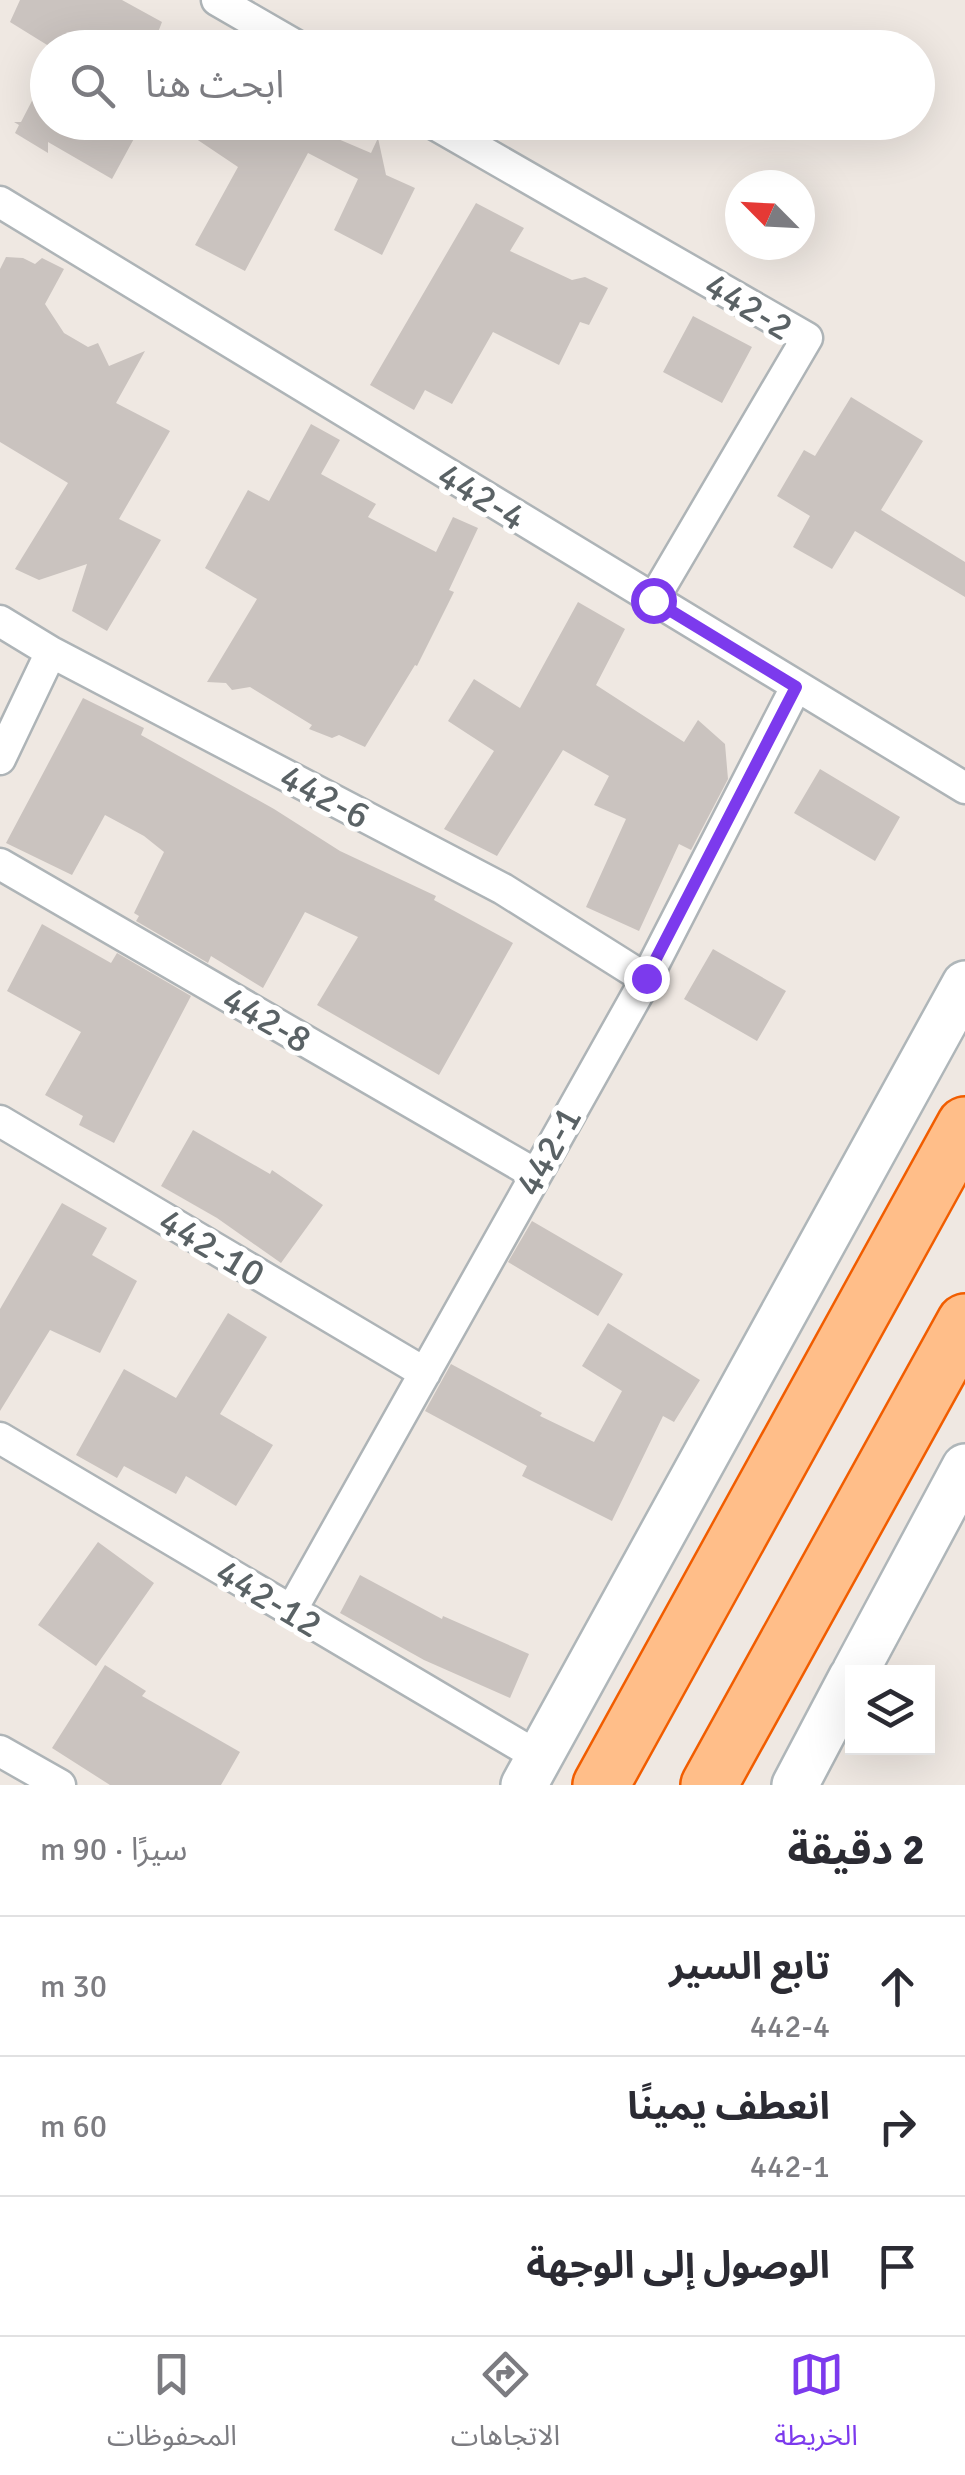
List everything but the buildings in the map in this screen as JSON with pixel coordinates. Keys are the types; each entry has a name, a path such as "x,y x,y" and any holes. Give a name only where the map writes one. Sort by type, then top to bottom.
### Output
{"highway":[{"path":"601,1785 965,1125"},
{"path":"709,1785 965,1322"}],"main road":[{"path":"532,1771 965,984"},
{"path":"859,1665 965,1467"},
{"path":"794,1785 845,1692"}],"street":[{"path":"217,0 269,30"},
{"name":"442-2","path":"462,140 807,338 653,600"},
{"name":"442-4","path":"1,206 965,788"},
{"name":"442-6","path":"0,621 51,652 503,889 646,978"},
{"path":"0,759 51,652"},
{"name":"442-1","path":"291,1611 646,978 796,687"},
{"name":"442-8","path":"0,864 535,1174"},
{"name":"442-10","path":"0,1120 424,1373"},
{"name":"442-12","path":"0,1438 291,1611 532,1771"},
{"path":"0,1751 60,1785"}],"route":[{"path":"646,978 796,687 653,600"}]}
